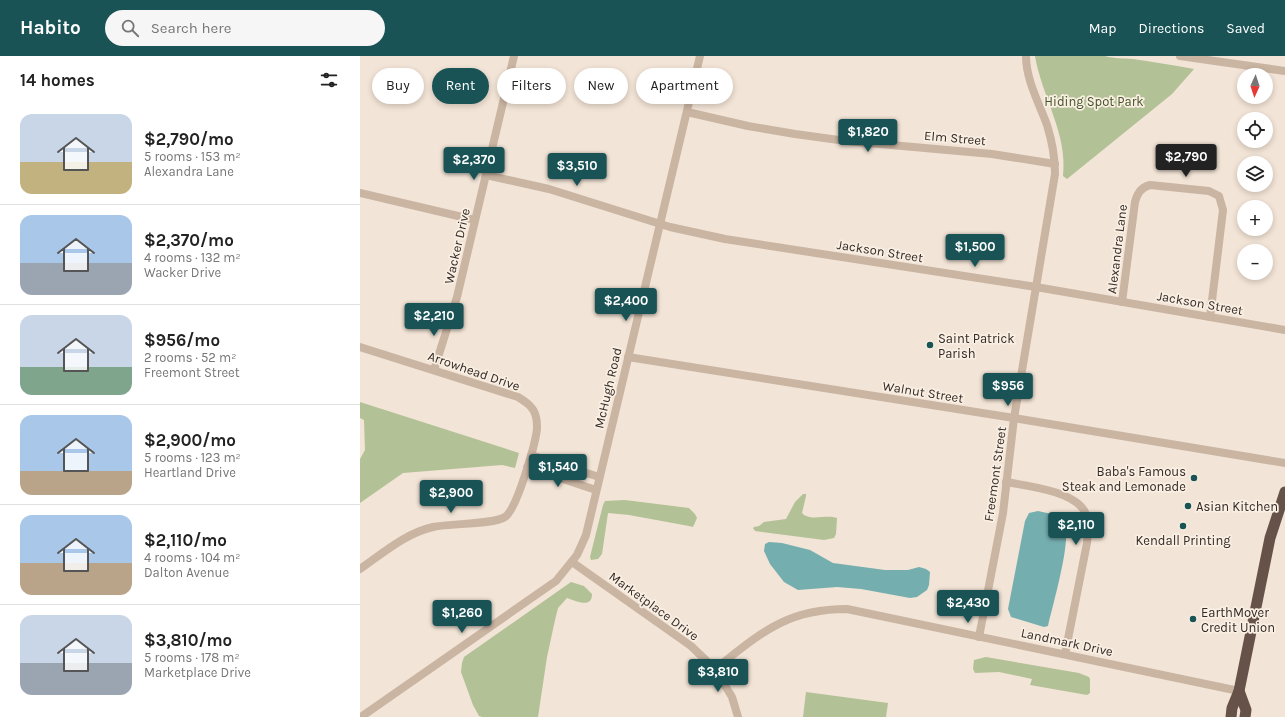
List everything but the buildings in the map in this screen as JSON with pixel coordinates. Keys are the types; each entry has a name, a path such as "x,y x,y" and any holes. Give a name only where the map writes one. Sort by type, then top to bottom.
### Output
{"highway":[{"path":"1231,717 1232,708 1239,691 1270,538 1285,492"},
{"path":"1239,691 1246,710 1245,717"}],"street":[{"name":"Wacker Drive","path":"434,370 457,297 514,56"},
{"name":"McHugh Road","path":"362,717 556,581 577,555 586,535 700,56"},
{"name":"Freemont Street","path":"979,636 998,540 1014,418 1054,183 1055,164 1052,142 1030,80 1026,56"},
{"path":"1180,56 1204,58 1285,71"},
{"name":"Elm Street","path":"687,112 748,126 795,134 846,141 992,154 1055,164"},
{"name":"Jackson Street","path":"486,175 549,188 660,224 725,239 1036,287 1285,330"},
{"name":"Alexandra Lane","path":"1122,302 1135,204 1139,192 1144,187 1150,185 1209,190 1219,196 1223,210 1210,317"},
{"path":"360,192 475,220"},
{"name":"Arrowhead Drive","path":"360,347 518,398 530,405 536,415 537,428 531,455"},
{"name":"Walnut Street","path":"628,357 1014,418 1285,463"},
{"path":"360,569 404,538 422,530 443,525 495,521 506,516 516,501 531,455 599,477"},
{"path":"527,467 596,490"},
{"path":"1006,482 1059,493 1074,501 1084,512 1089,528 1088,536 1065,654"},
{"name":"Marketplace Drive","path":"572,562 691,646 715,669 732,697 738,717"},
{"name":"Landmark Drive","path":"715,669 761,634 779,623 799,615 819,611 847,609 1239,691"}],"green space":[{"name":"Hiding Spot Park","path":"1035,56 1105,56 1194,69 1172,94 1067,179 1063,176 1064,160 1062,145 1054,116 1038,71"},
{"path":"360,402 519,453 515,468 502,465 403,473 360,503 360,459 365,450 364,420 360,418"},
{"path":"803,494 806,494 802,513 805,516 837,518 836,534 834,538 824,540 755,531 753,528 754,527 759,526 764,522 786,519 795,502"},
{"path":"625,500 689,508 697,518 693,527 629,515 608,513 602,554 598,559 591,560 590,557 605,501"},
{"path":"571,582 584,586 592,594 591,599 586,603 583,603 567,598 558,608 547,657 538,717 479,716 473,705 461,672 464,657"},
{"path":"986,657 1079,673 1089,677 1090,693 1087,695 1030,685 1032,679 999,672 975,673 973,669 974,660"},
{"path":"806,692 888,703 886,717 803,717"}],"water":[{"path":"1038,511 1052,514 1062,519 1066,530 1064,556 1057,589 1048,626 1044,627 1011,617 1008,609 1025,521 1029,513"},
{"path":"769,542 782,543 810,550 833,563 885,570 908,570 919,567 930,572 929,585 927,590 917,597 910,598 861,589 837,587 798,590 784,582 770,564 764,551 765,544"}],"place":[{"name":"Saint Patrick Parish","path":"930,345"},
{"name":"Baba's Famous Steak and Lemonade","path":"1194,478"},
{"name":"Asian Kitchen","path":"1188,506"},
{"name":"Kendall Printing","path":"1183,526"},
{"name":"EarthMover Credit Union","path":"1193,619"}]}
